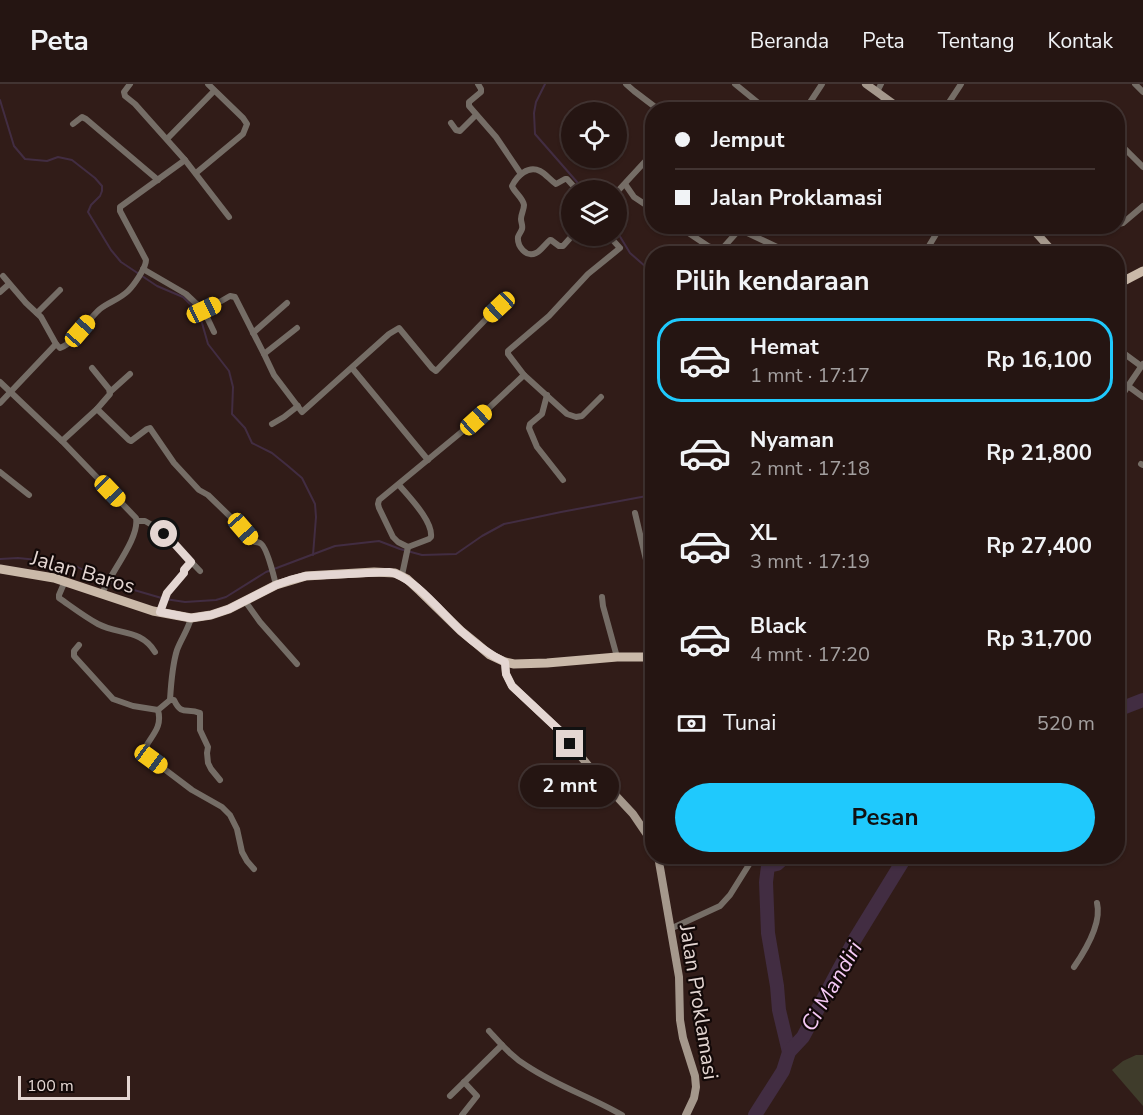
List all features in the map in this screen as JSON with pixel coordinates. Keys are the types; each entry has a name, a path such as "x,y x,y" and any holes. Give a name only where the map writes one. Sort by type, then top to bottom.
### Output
{"main road":[{"path":"1125,280 1143,271"},
{"name":"Jalan Baros","path":"0,569 54,578 163,604 191,618 211,615 245,601 275,581 306,576 389,572 402,575"},
{"path":"402,575 461,631 490,655 505,662 547,663 645,657"}],"street":[{"path":"130,84 124,92 125,96 167,139 230,217"},
{"path":"196,173 243,134 247,124 208,84"},
{"path":"478,84 481,89 480,94 468,104 505,149 521,174"},
{"path":"626,84 648,102"},
{"path":"735,84 757,102"},
{"path":"810,102 822,84"},
{"path":"866,84 879,88 891,102"},
{"path":"949,102 961,84"},
{"path":"1135,84 1143,92"},
{"path":"167,139 214,90"},
{"path":"883,102 885,98"},
{"path":"451,123 457,131 460,131 476,115"},
{"path":"73,124 82,117 86,119 158,180"},
{"path":"1125,149 1143,167"},
{"path":"3,276 45,322 56,344 60,348 64,347 98,311 126,293 147,262 120,207 185,160"},
{"path":"627,182 645,162"},
{"path":"561,182 556,184 534,169 521,174 513,182 512,187 524,205 521,217 522,228 518,238 522,250 533,255 550,240 561,246"},
{"path":"627,187 634,197 645,204"},
{"path":"1125,221 1143,206"},
{"path":"690,234 708,246"},
{"path":"725,246 735,234"},
{"path":"750,234 775,246"},
{"path":"1037,234 1048,246"},
{"path":"601,397 582,416 567,414 525,375 508,351 549,316 588,274 620,248 618,246"},
{"path":"142,271 186,294 204,310 214,332"},
{"path":"0,292 9,284"},
{"path":"37,313 60,290"},
{"path":"204,310 233,295 237,299 274,375 302,412 389,334 399,328 436,370 508,298"},
{"path":"254,333 287,303"},
{"path":"264,354 297,328"},
{"path":"0,403 56,344"},
{"path":"1125,354 1142,365 1125,392"},
{"path":"92,368 110,392"},
{"path":"352,368 428,460"},
{"path":"62,441 130,374"},
{"path":"408,548 393,537 378,506 379,500 476,420 525,375"},
{"path":"0,382 62,441 136,518 136,529 130,544 103,590"},
{"path":"1128,387 1143,397"},
{"path":"547,395 542,414 530,424 529,428 537,447 563,480"},
{"path":"272,424 298,406"},
{"path":"97,409 131,441 150,428 174,463 199,490 208,495 255,542 262,544 275,581"},
{"path":"0,472 28,495"},
{"path":"399,485 424,516 432,532 431,537 408,548"},
{"path":"635,513 645,555"},
{"path":"137,521 155,524 200,571"},
{"path":"402,575 408,548"},
{"path":"163,604 191,562"},
{"path":"66,581 58,595 59,598 100,626 145,639 155,652"},
{"path":"602,597 617,657"},
{"path":"245,601 297,664"},
{"path":"80,645 74,651 74,656 113,699 133,706 158,710 170,700 176,652 189,627 191,618"},
{"path":"505,662 506,674 512,686 560,731 633,814 645,832"},
{"path":"170,700 174,700 183,712 200,713 200,730 208,747 208,763 220,780"},
{"path":"158,710 159,725 143,754 192,790 222,807 230,815 237,828 242,852 254,869"},
{"name":"Jalan Proklamasi","path":"659,864 679,977 680,1020 683,1038 695,1076 694,1098 686,1115"},
{"path":"670,929 720,906 730,895 749,864"},
{"path":"1074,967 1095,925 1099,910 1097,903"},
{"path":"489,1031 513,1056 534,1071 622,1115"},
{"path":"450,1096 502,1045"},
{"path":"462,1115 477,1096 464,1082"}],"shaded area":[{"path":"1136,1055 1143,1055 1143,1106 1112,1070 1123,1061"}],"waterway":[{"path":"545,84 536,102 535,134 575,180"},
{"path":"0,100 14,146 25,159 47,161 58,157 72,160 102,186 100,196 88,212 121,262 157,286 183,297 196,310 208,344 229,371 233,387 232,414 245,428 252,443 272,453 302,478 315,504 313,555"},
{"path":"626,246 645,266"},
{"path":"0,559 18,558 76,566 103,581 165,599 185,602 216,600 226,597 266,572 335,546 379,541 422,555 456,554 504,524 645,496"},
{"name":"Ci Mandiri","path":"1125,707 1143,700"},
{"path":"777,864 768,866 766,882 768,933 779,1010 789,1052"},
{"name":"Ci Mandiri","path":"755,1115 783,1071 789,1052 803,1037 855,939 901,864"}],"route":[{"path":"164,534 191,562 165,597 160,612 170,615 191,618 211,615 229,609 276,585 306,576 389,572 402,575 461,631 490,655 505,662 508,681 560,731 570,744"}]}
